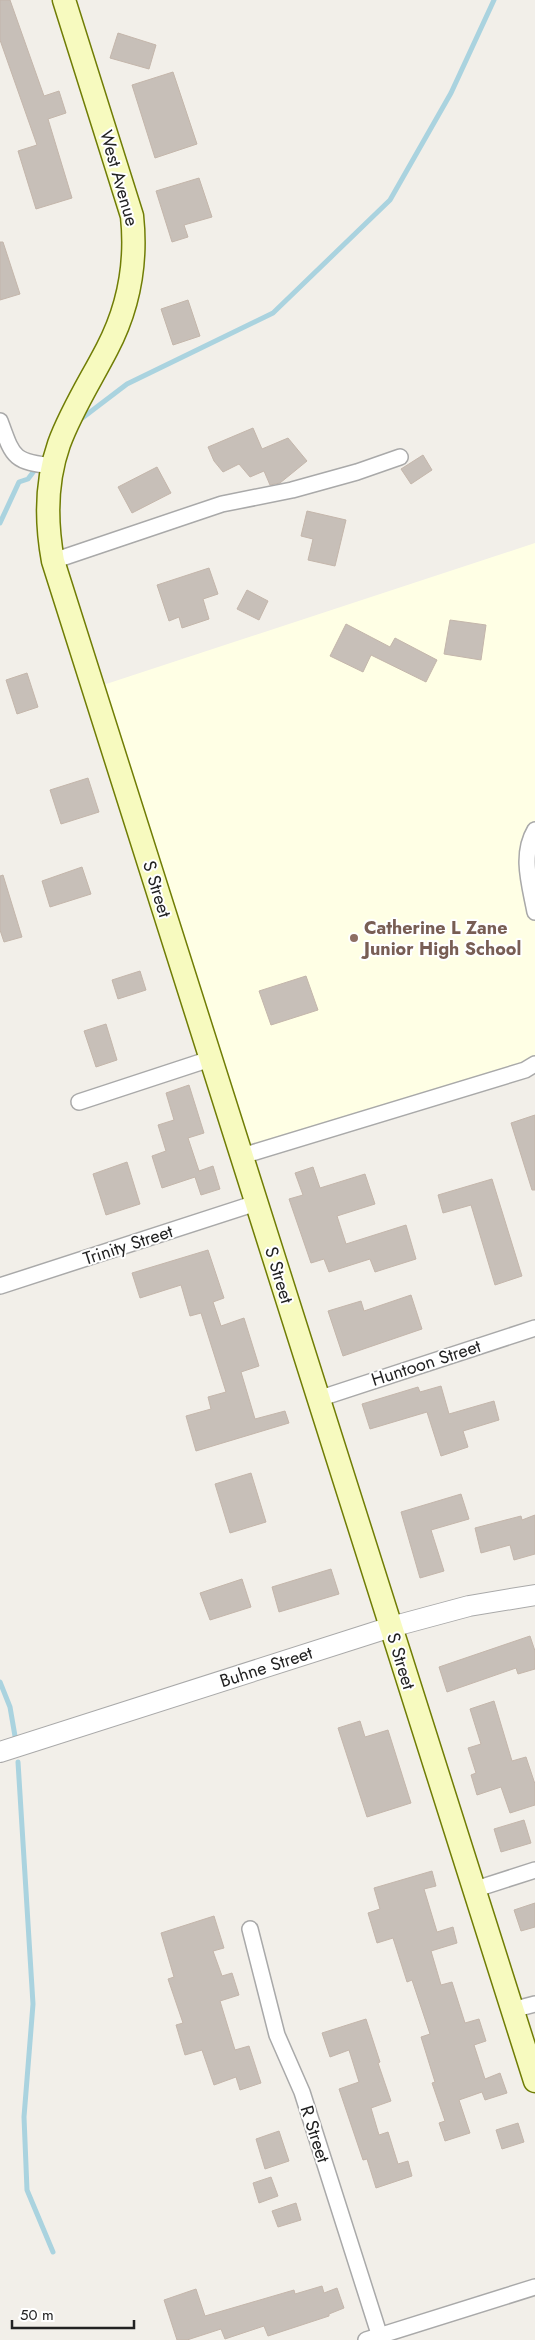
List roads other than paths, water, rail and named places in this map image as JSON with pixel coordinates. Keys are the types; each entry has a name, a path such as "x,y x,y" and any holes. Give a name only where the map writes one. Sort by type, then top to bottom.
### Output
{"main road":[{"name":"West Avenue","path":"53,466 67,424 107,349 121,316 131,278 135,248 132,216 64,0"},
{"name":"S Street","path":"53,466 48,516 53,561 535,2081"}],"street":[{"path":"0,421 10,450 19,458 30,463 53,466"},
{"path":"53,561 222,504 292,490 357,472 400,457"},
{"path":"535,830 527,845 527,864 535,912"},
{"path":"79,1102 210,1058"},
{"path":"242,1156 525,1070 535,1064"},
{"name":"Trinity Street","path":"0,1286 256,1203"},
{"name":"Huntoon Street","path":"318,1399 535,1328"},
{"name":"Buhne Street","path":"0,1752 391,1627 469,1606 535,1595"},
{"path":"473,1890 535,1870"},
{"name":"R Street","path":"250,1929 278,2035 302,2092 375,2339"},
{"path":"512,2010 535,2004"},
{"path":"375,2339 535,2287"}],"waterway":[{"path":"77,422 127,384 273,313 390,200 451,93 494,0"},
{"path":"0,523 19,482 28,479 37,467"},
{"path":"0,1682 10,1707 16,1742"},
{"path":"18,1762 33,2004 24,2117 27,2190 53,2252"}],"place":[{"name":"Catherine L Zane Junior High School","path":"354,938"}]}
